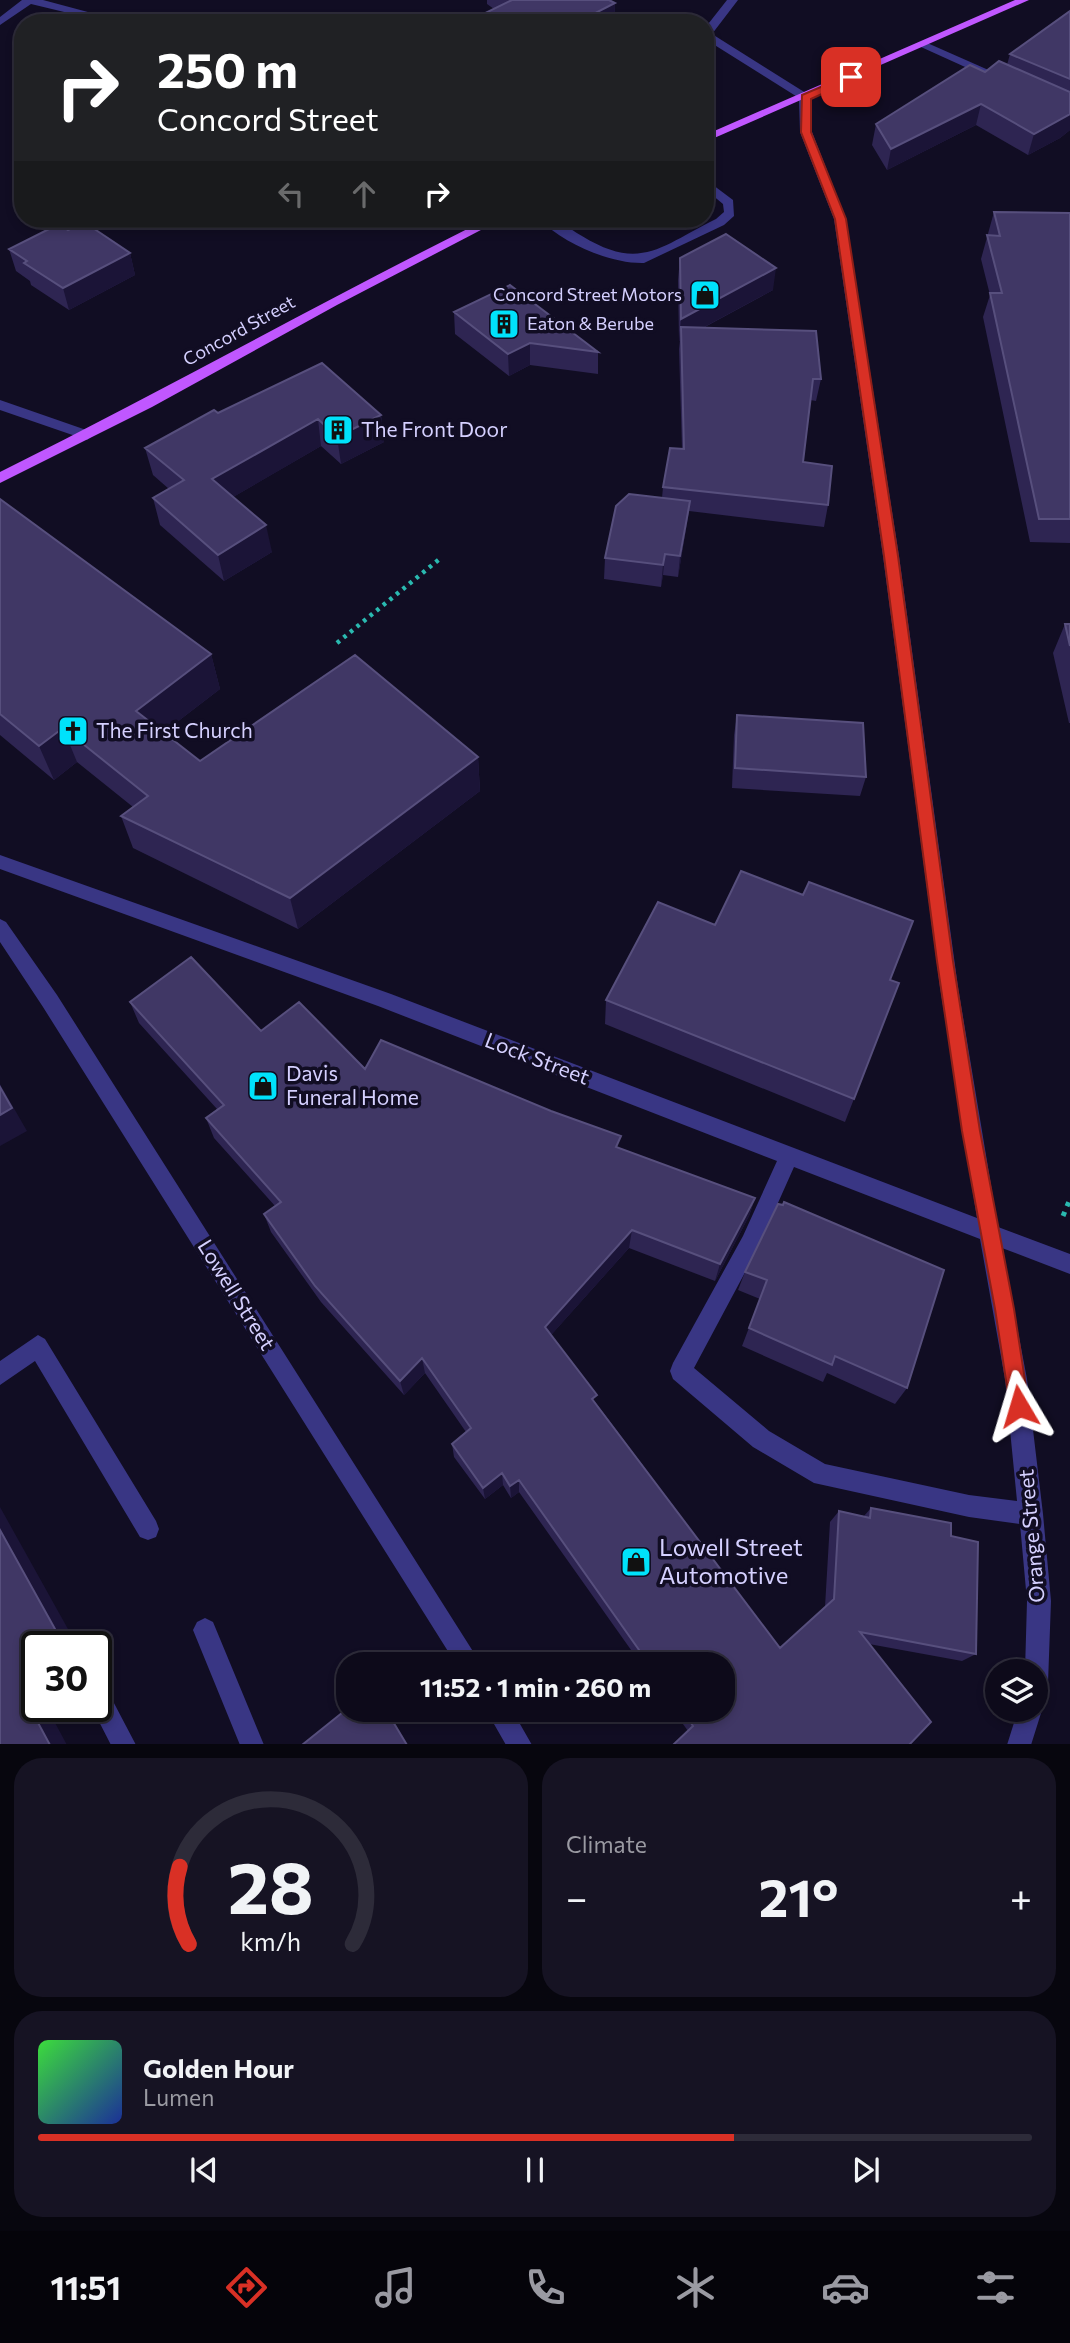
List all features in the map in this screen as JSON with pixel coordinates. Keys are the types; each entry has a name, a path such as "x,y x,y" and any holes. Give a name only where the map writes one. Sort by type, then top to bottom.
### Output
{"main road":[{"path":"714,135 1024,0"},
{"name":"Concord Street","path":"0,478 87,435 332,302 478,228"}],"street":[{"path":"0,22 29,0 87,14"},
{"path":"714,25 733,0"},
{"path":"714,40 806,97"},
{"path":"925,45 1000,79"},
{"name":"Orange Street","path":"806,97 806,132 840,219 893,569 933,883 971,1131 1016,1379 1039,1601 1038,1659"},
{"path":"714,190 729,203 730,213 714,225"},
{"path":"562,228 617,258 631,261 644,259 708,228"},
{"path":"0,405 87,435"},
{"name":"Lock Street","path":"0,862 384,1000 1070,1264"},
{"name":"Lowell Street","path":"0,927 50,1000 461,1652"},
{"path":"789,1156 750,1243 681,1371 761,1439 791,1460 822,1475 969,1506 1032,1514"},
{"path":"0,1374 38,1346 148,1529"},
{"path":"205,1630 252,1744"},
{"path":"112,1722 123,1744"},
{"path":"506,1722 519,1744"},
{"path":"1019,1744 1026,1722"}],"path":[{"path":"337,643 442,557"},
{"path":"1063,1216 1070,1199"}],"building":[{"path":"512,0 609,0 615,3 594,14 483,14"},
{"path":"1070,11 1070,79 1010,54"},
{"path":"999,61 1070,92 1070,114 1034,134 981,104 891,149 876,124 970,65 985,72"},
{"path":"994,212 1070,213 1070,519 1039,519 990,293 1002,293 987,235 1000,236"},
{"path":"51,228 93,228 130,253 63,288 24,263 27,261 9,249"},
{"path":"726,234 776,268 681,319 680,258"},
{"path":"510,285 598,352 530,343 508,354 454,312"},
{"path":"681,327 816,331 821,379 813,379 803,462 832,466 828,505 663,487 670,448 684,449"},
{"path":"322,363 381,415 337,437 318,419 212,479 266,525 218,555 153,498 184,480 145,448 214,410 218,413"},
{"path":"629,494 690,501 680,556 665,554 663,565 605,558 616,506"},
{"name":"The First Church","path":"0,499 211,654 136,711 200,761 355,655 478,757 290,898 121,816 148,796 63,728 39,746 0,714"},
{"path":"1065,624 1070,624 1070,646"},
{"path":"737,715 863,723 866,777 735,768"},
{"path":"741,871 803,895 809,882 913,921 890,980 899,983 854,1099 606,1000 658,902 715,925"},
{"path":"191,957 261,1031 299,1002 365,1069 381,1040 551,1111 621,1136 616,1147 755,1198 720,1264 632,1230 545,1327 597,1395 592,1399 780,1648 834,1599 839,1511 870,1518 871,1508 951,1523 951,1536 978,1542 976,1654 860,1632 931,1722 910,1744 674,1744 693,1726 690,1722 735,1722 735,1652 641,1652 519,1480 510,1486 502,1473 483,1488 452,1444 471,1428 422,1358 400,1381 315,1286 264,1214 281,1202 206,1118 224,1105 130,1002"},
{"path":"0,1087 12,1108 0,1115"},
{"path":"784,1202 944,1270 907,1388 835,1356 832,1365 749,1328 767,1280 745,1272 778,1204 783,1205"},
{"path":"0,1530 56,1631 21,1631 21,1722 38,1722 49,1744 0,1744"},
{"path":"336,1718 336,1722 393,1722 406,1744 303,1744"}],"place":[{"name":"Concord Street Motors","path":"705,295"},
{"name":"Eaton & Berube","path":"504,324"},
{"name":"The Front Door","path":"338,430"},
{"name":"The First Church","path":"73,731"},
{"name":"Davis Funeral Home","path":"263,1086"},
{"name":"Lowell Street Automotive","path":"636,1562"}],"route":[{"path":"851,77 806,97 806,132 840,219 891,556 933,883 971,1131 1005,1309 1019,1406"}]}
